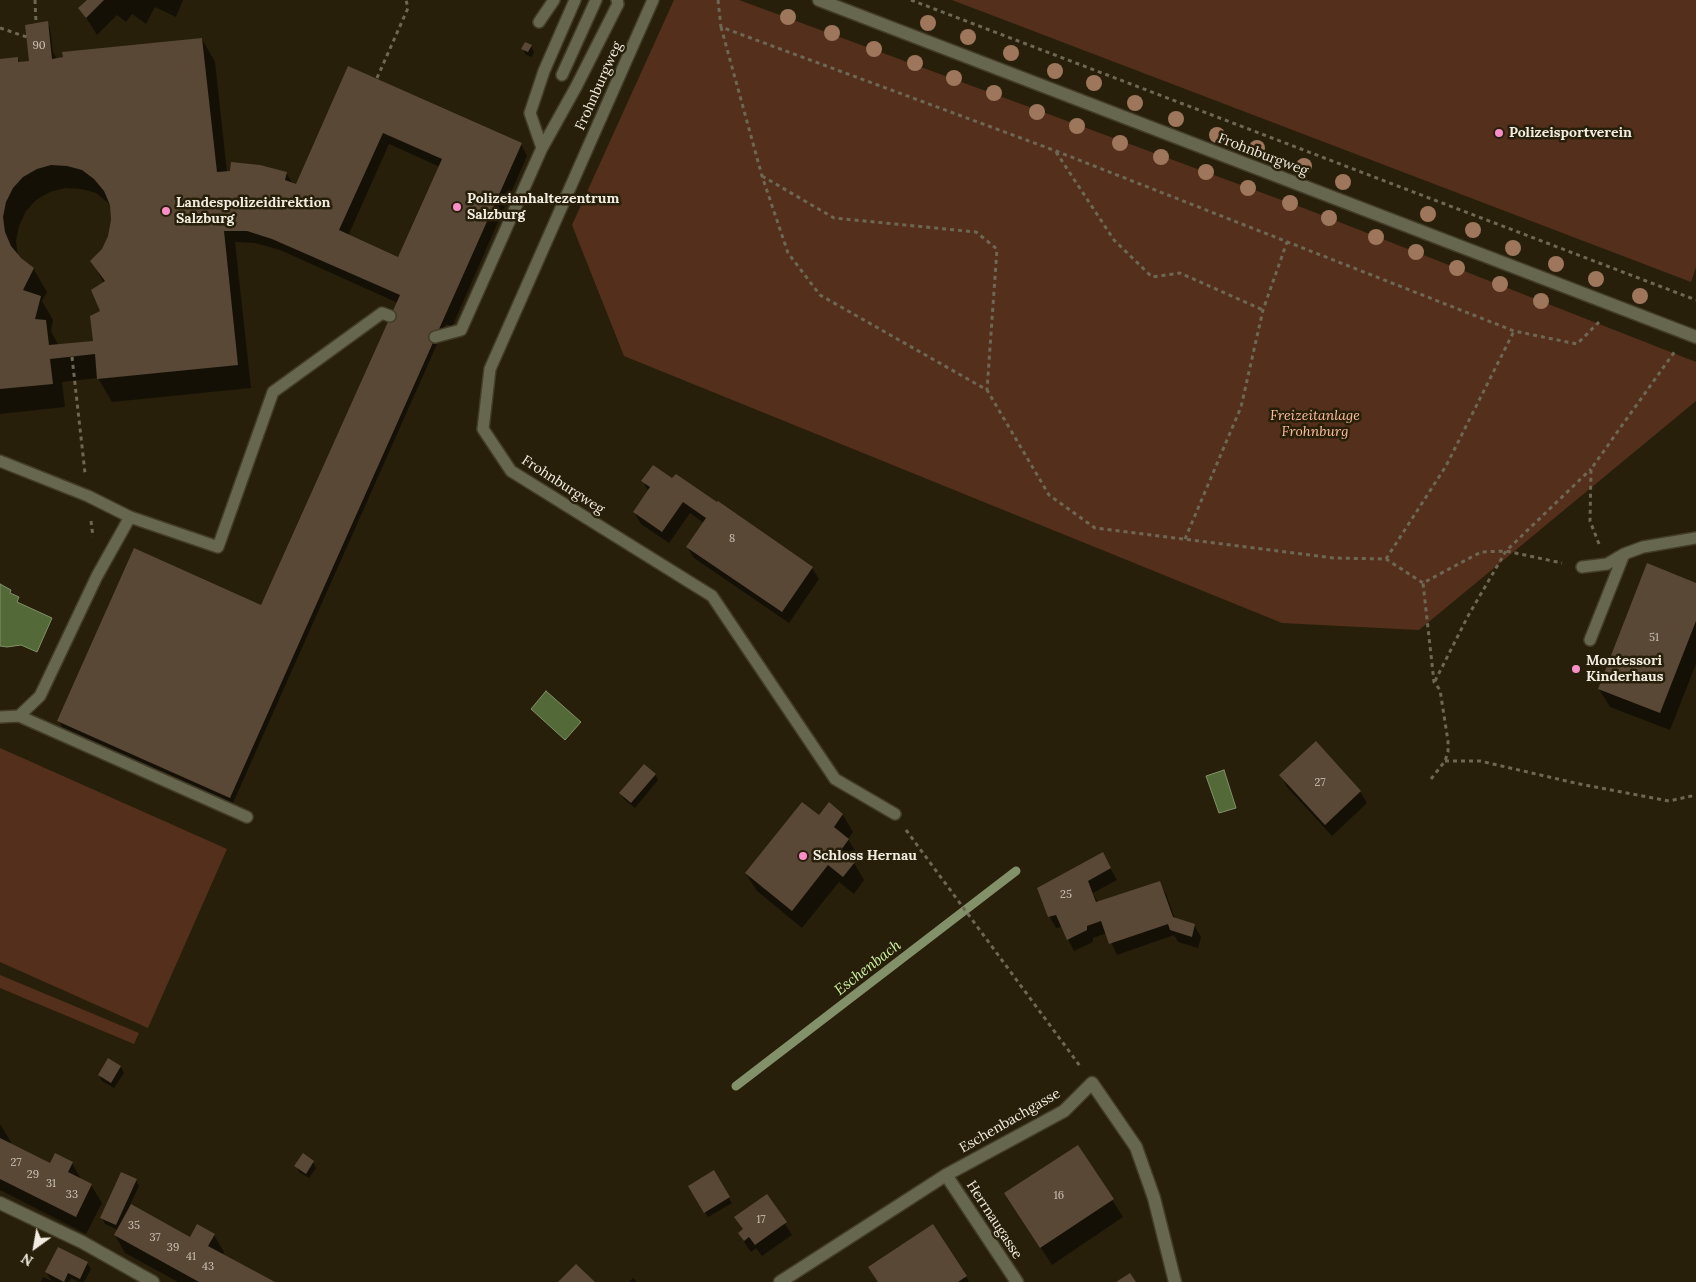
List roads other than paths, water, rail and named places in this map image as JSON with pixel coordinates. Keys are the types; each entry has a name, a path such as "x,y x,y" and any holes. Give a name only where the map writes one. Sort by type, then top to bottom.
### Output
{"street":[{"name":"Frohnburgweg","path":"820,0 1696,337"},
{"name":"Eschenbachgasse","path":"780,1282 946,1175 1064,1111 1092,1083 1136,1147 1154,1198 1175,1282"},
{"name":"Herrnaugasse","path":"946,1175 1017,1282"},
{"path":"0,1203 82,1242 153,1282"}],"lane":[{"path":"539,22 554,0"},
{"path":"542,148 530,113 544,71 575,0"},
{"path":"562,75 596,0"},
{"path":"435,337 460,330 542,148 576,88 618,4 617,0"},
{"name":"Frohnburgweg","path":"653,0 490,369 483,429 511,471 712,596 835,779 894,814"},
{"path":"0,460 88,496 130,517 218,547 273,392 382,314 390,316"},
{"path":"19,716 40,696 98,576 130,517"},
{"path":"1582,567 1607,564 1624,554 1643,547 1696,538"},
{"path":"1590,640 1624,554"},
{"path":"0,717 19,716 247,817"}],"waterway":[{"name":"Eschenbach","path":"736,1086 1016,871"}],"place":[{"name":"Polizeisportverein","path":"1499,133"},
{"name":"Polizeianhaltezentrum Salzburg","path":"457,207"},
{"name":"Landespolizeidirektion Salzburg","path":"166,211"},
{"name":"Montessori Kinderhaus","path":"1576,669"},
{"name":"Schloss Hernau","path":"803,856"}],"park label":[{"name":"Freizeitanlage Frohnburg","path":"1315,424"}]}
